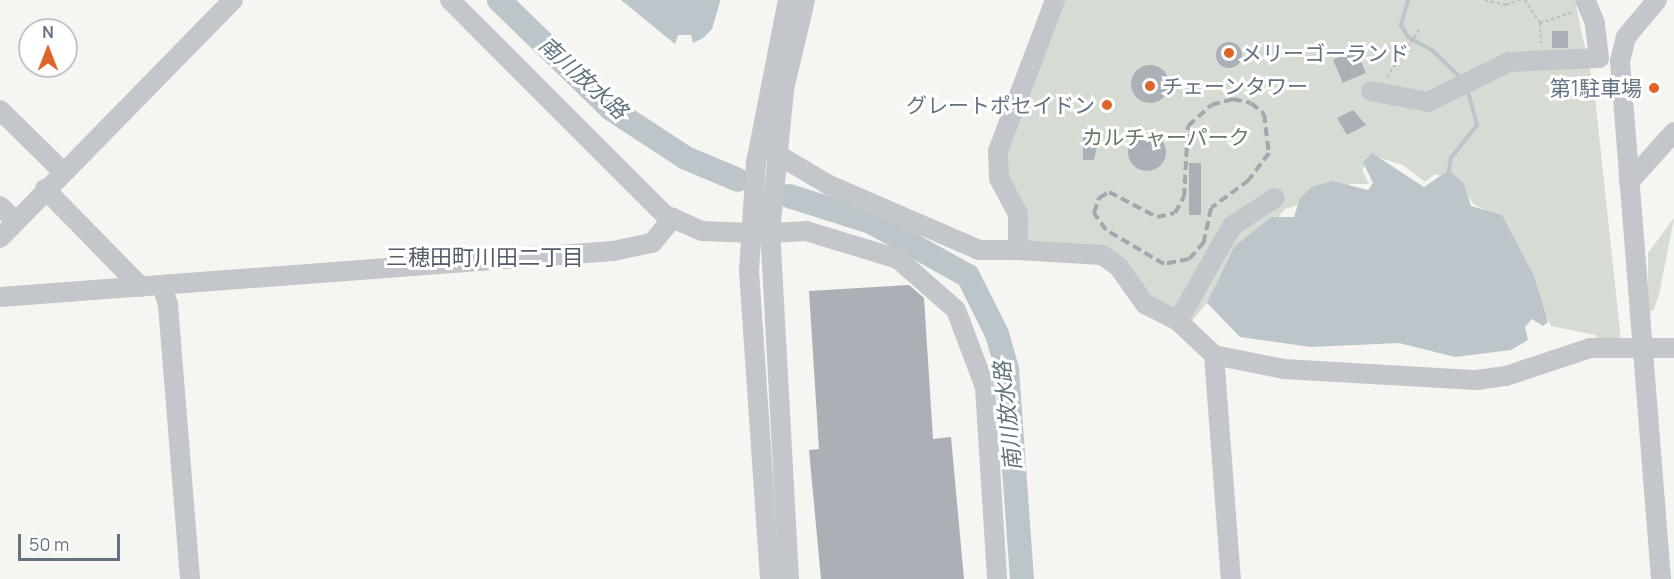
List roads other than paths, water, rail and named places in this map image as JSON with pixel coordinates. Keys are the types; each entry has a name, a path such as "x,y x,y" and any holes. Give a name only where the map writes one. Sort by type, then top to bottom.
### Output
{"street":[{"path":"0,238 62,171 233,0"},
{"path":"450,0 673,218 702,231 761,233 806,231 898,259 956,310 985,387 997,579"},
{"path":"770,579 752,326 761,233 771,208 768,162 788,0"},
{"path":"789,579 761,233 752,201 768,162 805,0"},
{"path":"1018,250 1018,214 999,179 998,151 1054,0"},
{"path":"1657,0 1626,37 1620,61 1661,579"},
{"path":"1374,92 1428,102 1509,62 1541,58 1599,58 1587,4"},
{"path":"0,110 62,171"},
{"path":"1629,182 1674,132"},
{"path":"768,162 829,185 979,250 1102,255 1118,266 1145,304 1178,321 1214,355 1284,369 1477,380 1506,376 1567,353 1641,345 1674,348"},
{"path":"45,189 141,287"},
{"path":"1178,321 1232,226 1275,198"},
{"path":"0,206 16,221"},
{"path":"0,297 613,251 652,243 673,218"},
{"path":"162,286 168,305 190,579"},
{"path":"1214,355 1231,579"}],"waterway":[{"name":"南川放水路","path":"499,0 611,109 686,158 738,180"},
{"path":"1408,0 1401,25 1408,37 1433,51 1462,79"},
{"path":"1449,170 1451,158 1477,125 1467,88"},
{"name":"南川放水路","path":"789,196 871,222 968,276 997,334 1007,370 1022,579"}],"railway":[{"path":"1233,99 1251,103 1264,114 1269,153 1249,180 1211,208 1204,242 1189,259 1164,264 1106,230 1094,213 1099,198 1109,192 1157,217 1175,213 1184,197 1188,126 1211,105 1233,99"}],"place":[{"name":"メリーゴーランド","path":"1229,53"},
{"name":"チェーンタワー","path":"1150,86"},
{"name":"第1駐車場","path":"1654,88"},
{"name":"グレートポセイドン","path":"1107,105"}],"district":[{"name":"三穂田町川田二丁目","path":"485,258"}],"park label":[{"name":"カルチャーパーク","path":"1166,137"}]}
